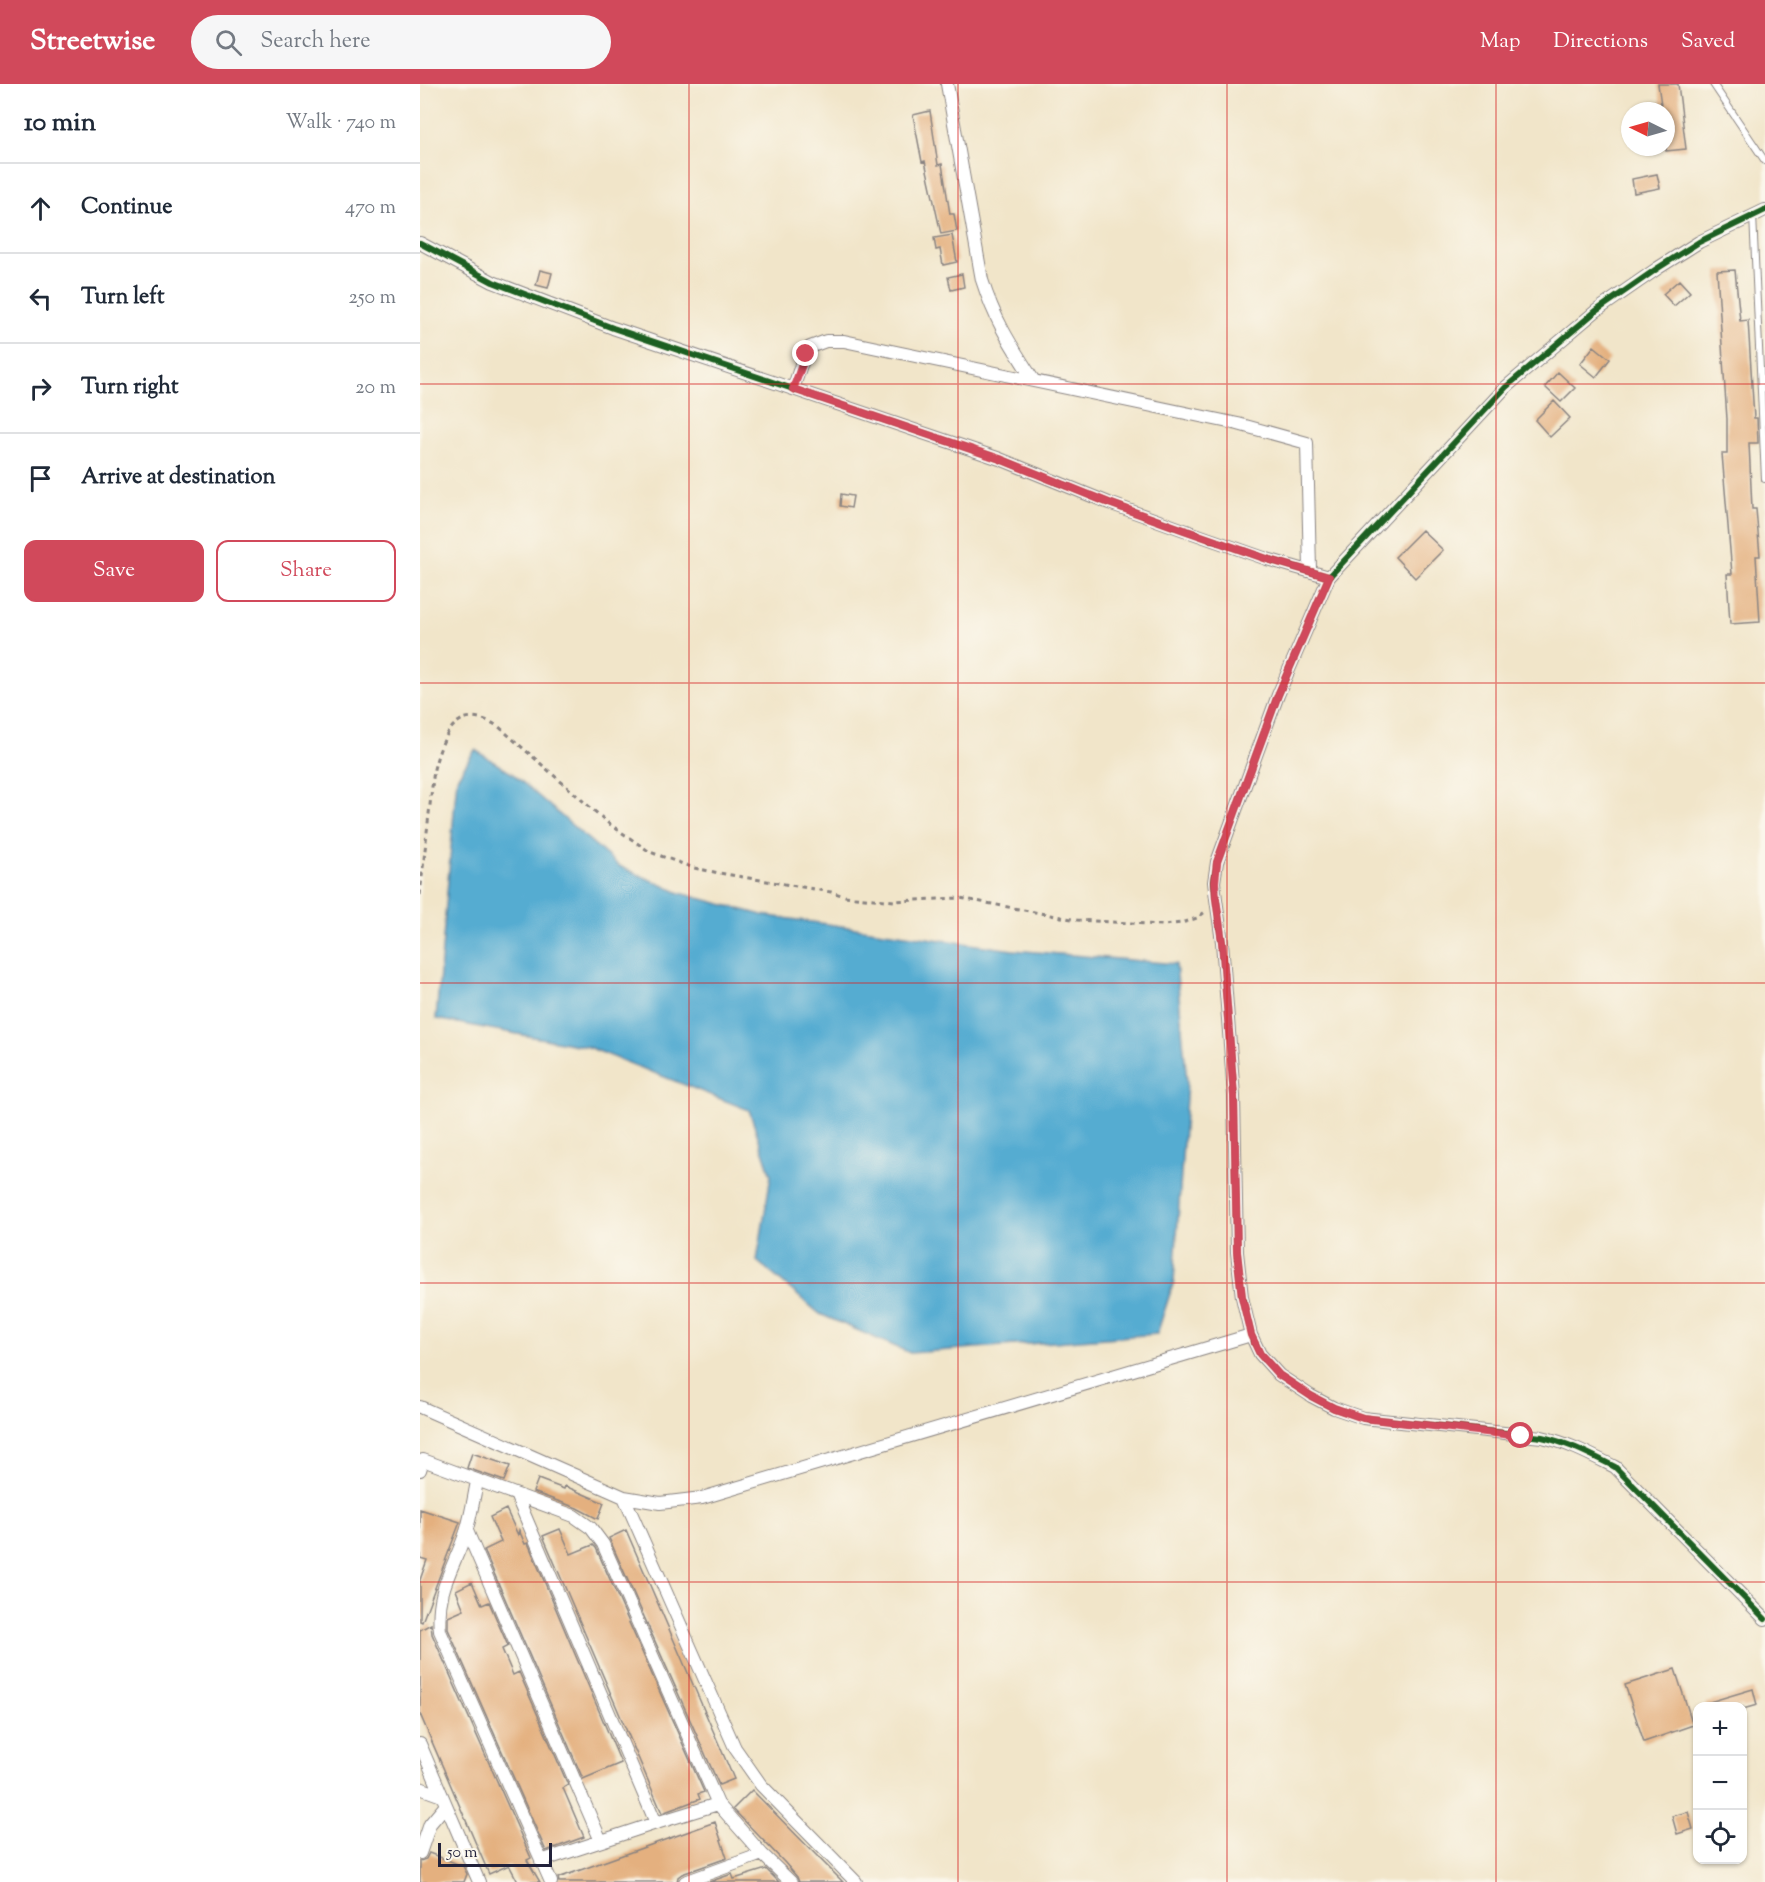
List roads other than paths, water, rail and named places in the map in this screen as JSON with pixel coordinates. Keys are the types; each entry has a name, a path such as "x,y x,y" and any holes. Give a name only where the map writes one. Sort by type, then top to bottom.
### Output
{"street":[{"path":"947,84 982,280 1001,330 1034,381"},
{"path":"1759,212 1699,242 1649,274 1596,311 1506,387 1329,577 1278,695 1217,862 1215,882 1222,942 1229,1052 1233,1075 1237,1169 1235,1211 1237,1252 1242,1297 1251,1335 1260,1354 1279,1375 1311,1396 1334,1408 1363,1418 1542,1437 1565,1442 1615,1467 1765,1619"},
{"path":"420,243 493,282 555,307 1000,459 1109,503 1267,559 1329,577"},
{"path":"793,389 810,347 826,341 844,341 1120,401 1238,424 1307,442 1310,570"},
{"path":"420,1407 624,1497 660,1503 702,1498 1251,1335"},
{"path":"421,1463 574,1516 591,1528 603,1544 718,1804 762,1854 791,1882"},
{"path":"477,1481 466,1531 442,1591 438,1610 440,1631 551,1882"},
{"path":"517,1497 656,1823"},
{"path":"624,1497 735,1748 761,1785 856,1882"},
{"path":"466,1531 602,1841"},
{"path":"420,1744 479,1882"},
{"path":"420,1788 444,1800"},
{"path":"420,1853 430,1824 444,1800"},
{"path":"541,1861 718,1804"},
{"path":"685,1882 762,1854"}],"lane":[{"path":"1713,84 1765,160"},
{"path":"1759,212 1765,479"}],"water":[{"path":"475,750 513,774 619,866 680,893 762,915 1013,950 1176,964 1187,1082 1174,1281 1157,1334 910,1353 820,1314 757,1261 771,1175 749,1110 588,1047 436,1019 457,778"}]}
